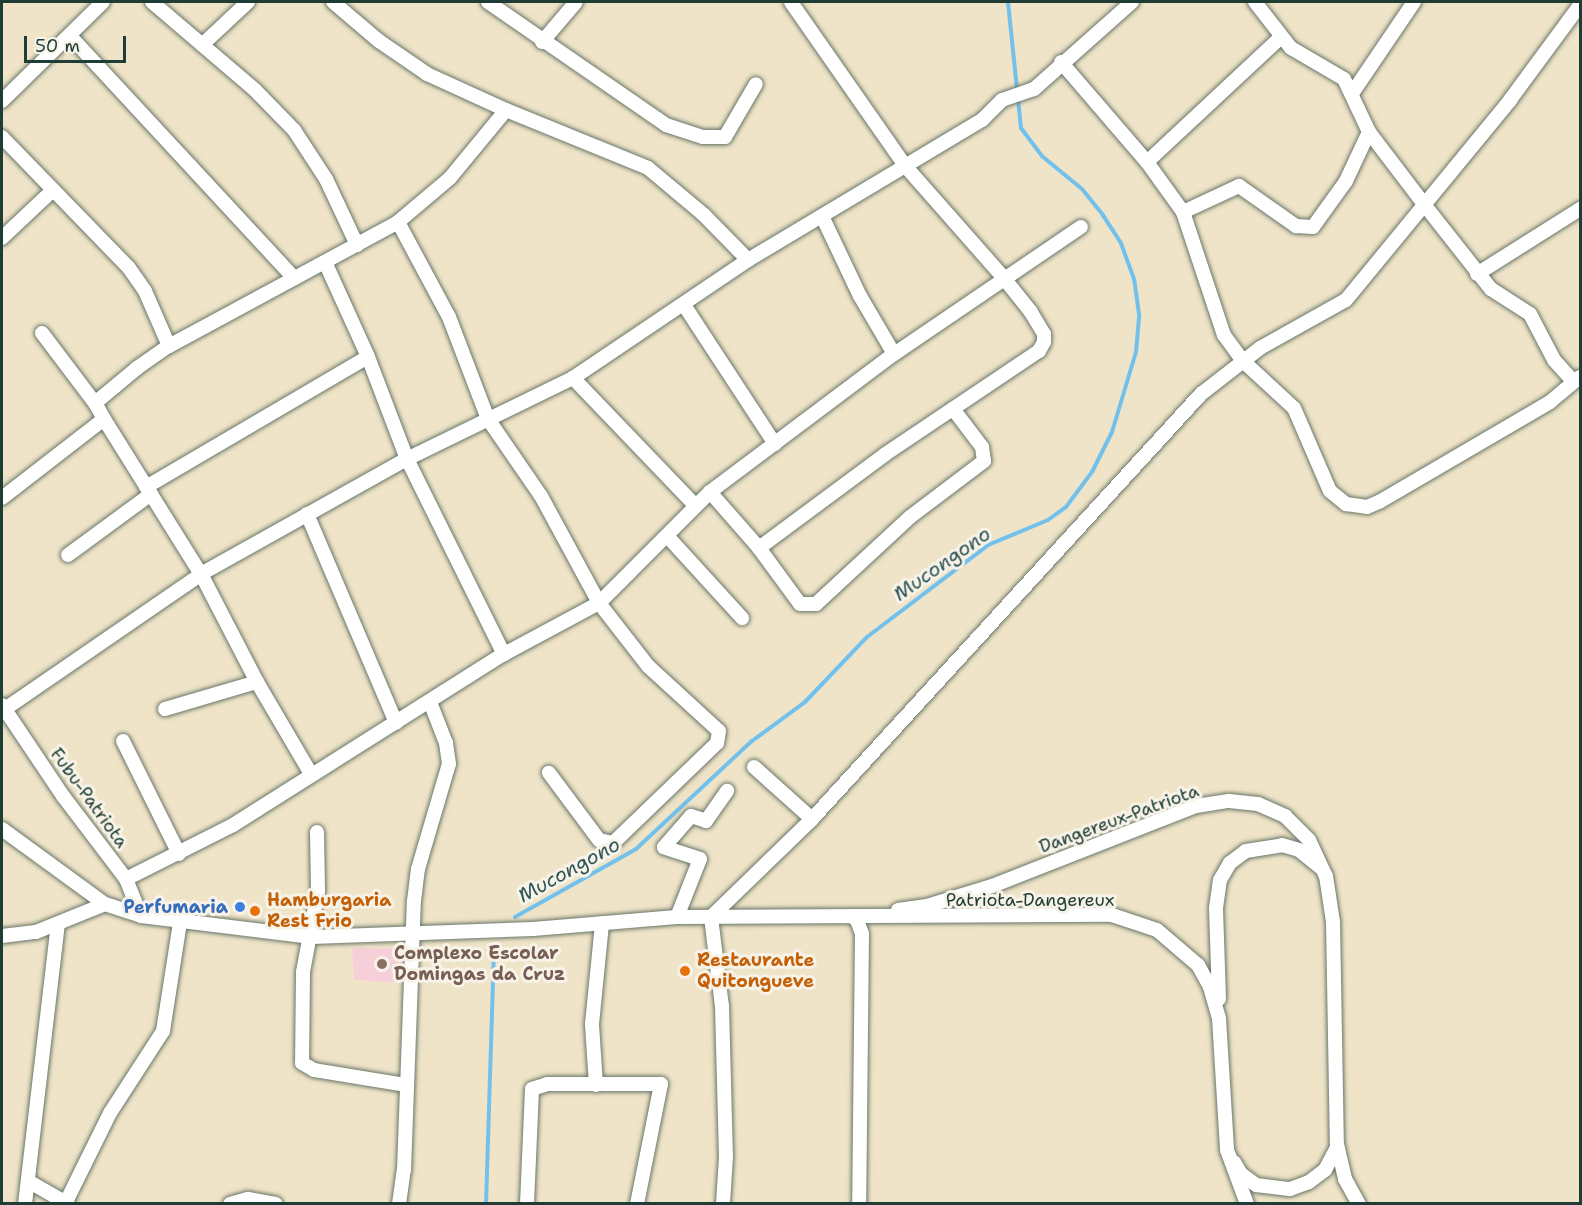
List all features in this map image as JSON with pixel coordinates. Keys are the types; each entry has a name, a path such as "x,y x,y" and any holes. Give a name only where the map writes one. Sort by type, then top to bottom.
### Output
{"street":[{"path":"2,101 103,2"},
{"path":"152,2 255,90 294,130 326,179 357,244"},
{"path":"202,45 248,2"},
{"path":"333,2 378,41 427,74 506,110 648,168 704,215 748,260"},
{"path":"488,2 542,42 666,125 703,137 725,137 756,84"},
{"path":"542,42 576,2"},
{"path":"759,548 953,409 1039,351 1044,342 1044,334 1031,312 1003,276 906,167 794,2"},
{"path":"2,708 201,574 407,459 573,378 748,260 982,120 1002,100 1034,89 1061,62 1132,2"},
{"path":"1061,62 1147,162 1183,212 1217,322 1243,361 1294,408 1330,490 1355,507 1379,502 1550,402 1577,379 1554,360 1530,315 1500,297 1477,274 1369,132 1353,92 1330,68 1302,57 1280,38 1255,2"},
{"path":"1353,92 1414,2"},
{"path":"711,917 812,819 1201,394 1243,361 1346,300 1502,109 1581,5"},
{"path":"70,36 294,278"},
{"path":"1147,162 1280,38"},
{"path":"95,403 169,346 398,222 450,178 506,110"},
{"path":"1183,212 1239,186 1296,226 1313,227 1346,181 1369,132"},
{"path":"2,137 137,278 169,346"},
{"path":"2,238 53,190"},
{"path":"1477,274 1581,209"},
{"path":"822,216 860,296 894,354"},
{"path":"398,222 449,317 488,419 541,496 599,603 648,666 706,716 718,731 717,743 613,843 599,840 549,773"},
{"path":"126,879 179,854 271,803 311,774 504,654 599,603 668,537 694,504 894,354 1003,276 1081,227"},
{"path":"325,262 368,357 407,459 504,654"},
{"path":"684,305 775,444"},
{"path":"42,333 95,403 201,574 257,682 311,774"},
{"path":"68,555 148,490 368,357"},
{"path":"573,378 694,504"},
{"path":"710,492 759,548 800,603 816,604 910,517 984,461 982,447 953,409"},
{"path":"4,492 104,419"},
{"path":"307,514 396,723"},
{"path":"668,537 742,618"},
{"path":"165,709 257,682"},
{"path":"399,1203 404,1170 406,1085 418,868 449,764 446,743 430,702"},
{"name":"Fubu-Patriota","path":"2,708 63,796 126,879 141,916"},
{"path":"123,741 179,854"},
{"path":"754,767 812,819"},
{"path":"677,917 700,859 664,847 691,816 706,821 727,791"},
{"name":"Dangereux-Patriota","path":"851,916 927,906 992,886 1196,806 1229,801 1258,804 1285,816 1309,840 1326,876 1333,922 1337,1144 1345,1179 1359,1203"},
{"path":"2,829 105,904 141,916 312,937 533,929 677,917 851,916 857,920 862,934 859,1203"},
{"path":"317,832 318,891 312,937 303,972 302,1063 314,1070 406,1085"},
{"path":"1220,1018 1216,908 1220,880 1230,863 1246,851 1282,845 1314,859 1326,876"},
{"path":"2,936 58,925 105,904"},
{"name":"Patriota-Dangereux","path":"851,916 1112,915 1157,930 1198,965 1210,987 1220,1018 1227,1150 1247,1203"},
{"path":"711,917 722,1006 726,1157 723,1203"},
{"path":"28,1181 67,1203 110,1113 163,1031 180,922"},
{"path":"596,1085 592,1024 602,923"},
{"path":"25,1203 58,925"},
{"path":"527,1203 532,1089 547,1084 661,1084 637,1203"},
{"path":"1227,1150 1241,1174 1256,1185 1282,1190 1299,1186 1321,1174 1334,1157 1337,1144"},
{"path":"230,1203 248,1198 276,1203"}],"shaded area":[{"name":"Complexo Escolar Domingas da Cruz","path":"352,948 412,949 408,983 354,980"}],"waterway":[{"name":"Mucongono","path":"515,917 636,849 752,741 805,702 867,637 988,545 1048,520 1066,507 1092,472 1112,432 1136,352 1139,314 1134,279 1121,243 1103,215 1082,189 1042,156 1021,128 1008,2"},
{"name":"Mucongono","path":"486,1204 494,950"}],"place":[{"name":"Perfumaria","path":"240,907"},
{"name":"Hamburgaria Rest Frio","path":"255,911"},
{"name":"Complexo Escolar Domingas da Cruz","path":"382,964"},
{"name":"Restaurante Quitongueve","path":"685,971"}]}
